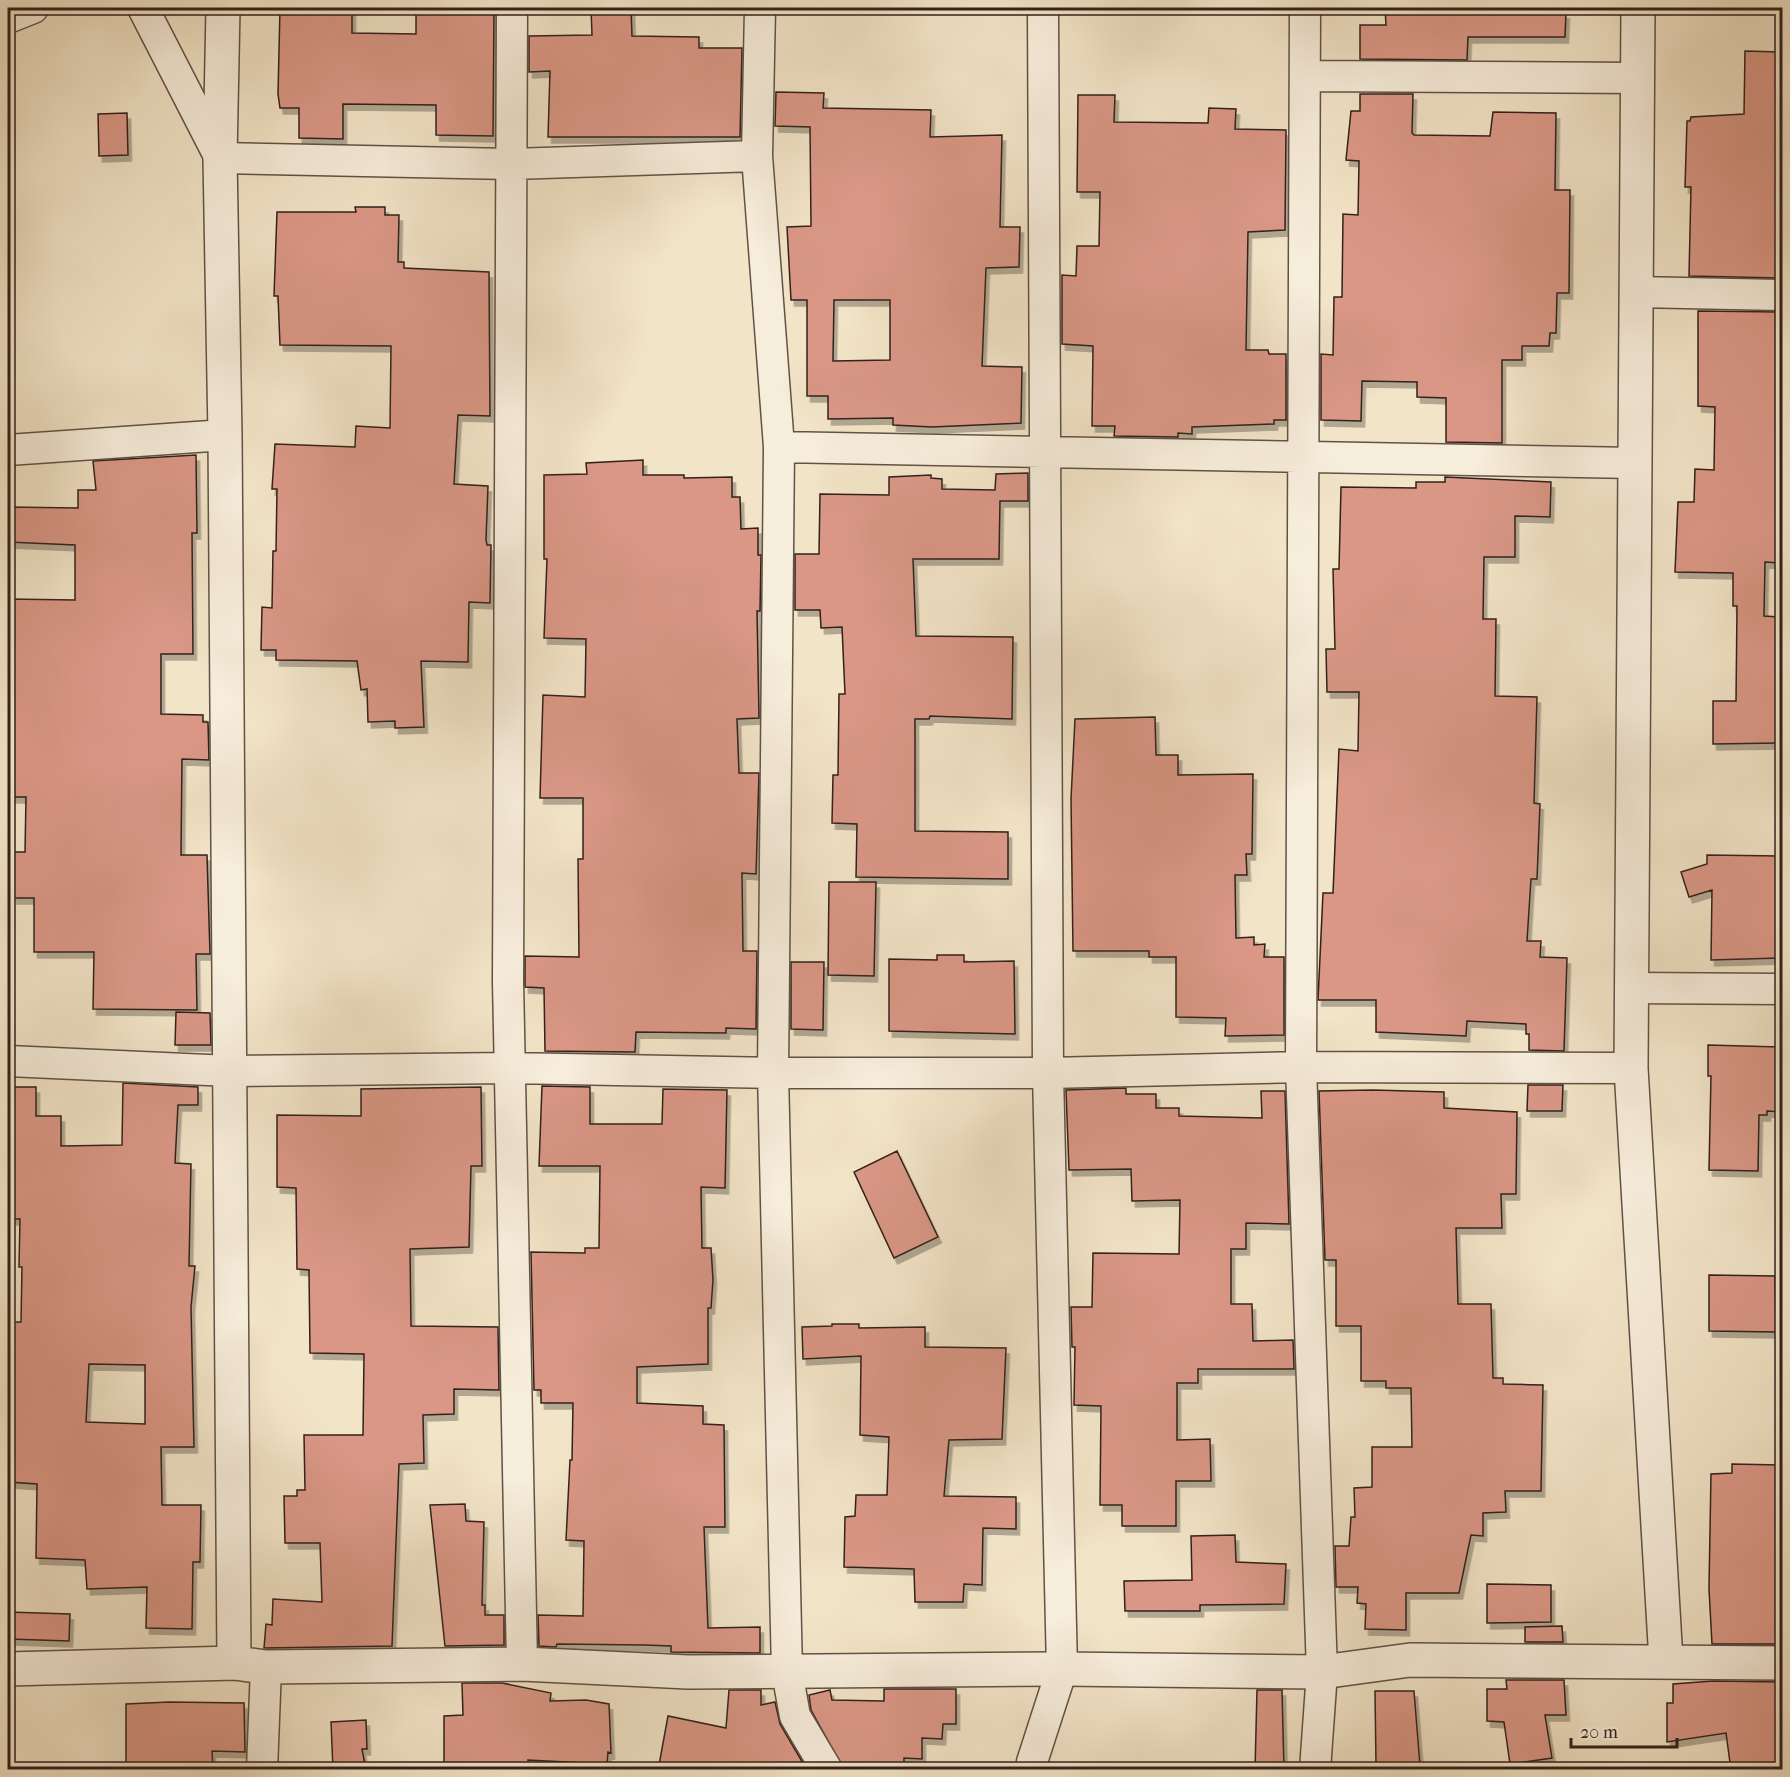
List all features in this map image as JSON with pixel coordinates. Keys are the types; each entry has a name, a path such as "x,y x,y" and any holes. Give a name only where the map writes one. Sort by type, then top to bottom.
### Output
{"street":[{"path":"8,18 33,8"},
{"path":"143,8 220,158"},
{"path":"223,8 220,158 225,435 234,1663"},
{"path":"512,8 509,1068 522,1664"},
{"path":"760,8 758,156 779,447 773,1073 787,1672 795,1716 827,1770"},
{"path":"1035,1770 1032,1762 1062,1669 1048,1073 1043,453 1043,8"},
{"path":"1305,8 1300,1067 1322,1672 1315,1770"},
{"path":"1638,8 1631,1068 1666,1661"},
{"path":"1305,76 1637,78"},
{"path":"220,158 512,164 758,156"},
{"path":"1636,292 1782,295"},
{"path":"8,450 225,435"},
{"path":"779,447 1635,463"},
{"path":"1631,988 1782,989"},
{"path":"8,1061 230,1071 509,1068 773,1073 1048,1073 1300,1067 1631,1068"},
{"path":"8,1669 234,1663 266,1667 522,1664 688,1672 1062,1669 1322,1672 1410,1660 1782,1663"},
{"path":"262,1770 266,1667"}],"building":[{"path":"280,8 352,8 352,33 416,34 416,8 494,8 493,136 436,135 436,105 343,104 343,139 299,138 299,108 280,108 278,94"},
{"path":"591,8 631,8 632,36 699,37 699,48 742,48 740,137 548,137 550,71 529,72 529,36 592,35"},
{"path":"1385,8 1507,8 1507,11 1566,13 1565,37 1468,37 1467,60 1360,59 1360,25 1386,25"},
{"path":"1745,51 1782,52 1782,278 1689,276 1691,187 1685,187 1687,121 1690,121 1691,117 1744,114"},
{"path":"776,92 824,93 823,108 931,110 930,137 1002,135 1000,227 1020,227 1019,267 986,268 982,366 1022,367 1021,423 932,427 893,425 893,418 828,419 828,396 807,396 807,300 791,300 787,227 811,226 810,127 775,126","holes":["834,300 890,300 890,360 833,361"]},
{"path":"1360,94 1413,94 1412,133 1414,135 1490,136 1493,112 1556,113 1555,190 1570,190 1569,293 1557,293 1556,333 1550,333 1549,346 1522,346 1522,360 1502,360 1502,443 1446,442 1446,398 1417,397 1417,382 1362,381 1361,421 1321,420 1321,354 1333,355 1334,297 1342,297 1343,214 1358,215 1359,161 1346,160 1351,111 1360,111"},
{"path":"1078,95 1115,95 1114,122 1208,123 1209,108 1236,109 1235,129 1286,130 1285,230 1248,232 1246,350 1268,350 1269,354 1286,354 1286,420 1274,420 1274,424 1192,427 1192,434 1178,433 1178,437 1114,436 1115,426 1092,426 1093,346 1062,344 1062,275 1076,276 1077,246 1099,246 1100,192 1077,192"},
{"path":"127,113 128,155 99,156 98,114"},
{"path":"355,207 385,207 385,215 399,215 398,262 404,262 404,268 489,272 490,416 458,415 454,484 488,486 486,540 487,545 491,545 490,603 469,602 468,662 421,661 424,727 395,728 395,721 368,722 367,689 361,690 357,661 276,660 276,650 261,650 262,607 272,608 273,551 276,551 277,489 272,489 275,444 355,447 356,426 390,428 391,346 280,345 278,296 274,296 277,212 356,212"},
{"path":"1698,311 1782,312 1782,563 1765,562 1764,616 1780,617 1779,697 1782,697 1782,743 1713,744 1713,701 1736,701 1737,606 1733,606 1733,573 1675,572 1678,502 1694,502 1695,469 1714,470 1715,407 1698,406"},
{"path":"196,455 197,533 192,533 193,654 161,654 161,714 203,715 203,722 208,722 209,760 182,759 181,855 207,855 210,954 196,954 197,1010 93,1009 94,952 34,952 34,898 13,898 14,852 25,852 26,797 8,797 8,599 75,600 75,545 8,542 8,507 78,508 78,490 96,490 93,461"},
{"path":"643,460 643,475 684,475 684,478 732,477 732,497 740,497 741,529 758,528 758,555 761,555 760,611 757,611 759,718 737,719 739,773 759,773 756,874 742,873 743,951 757,951 756,1029 726,1028 726,1033 636,1032 635,1052 545,1051 544,988 525,987 525,956 579,957 578,859 583,859 583,798 540,798 543,695 585,697 586,639 544,638 547,559 544,559 544,475 587,474 586,463"},
{"path":"1028,473 1028,501 1000,501 999,559 913,559 916,636 1013,637 1012,719 930,716 929,719 915,719 915,831 1008,832 1008,879 856,877 857,824 832,823 833,775 838,775 839,694 845,694 842,627 821,628 820,610 795,610 795,554 819,554 820,494 889,495 889,477 931,475 931,478 942,479 942,489 995,490 996,474"},
{"path":"1445,477 1551,482 1550,517 1515,516 1515,557 1484,557 1483,619 1496,619 1495,696 1537,697 1534,803 1540,804 1537,879 1531,879 1527,941 1541,941 1540,957 1567,958 1564,1051 1529,1050 1529,1034 1526,1034 1526,1024 1467,1021 1466,1036 1376,1032 1376,1000 1318,1000 1323,893 1333,893 1339,749 1358,751 1359,692 1327,692 1326,649 1335,649 1333,569 1339,569 1341,487 1416,488 1416,482 1445,482"},
{"path":"1155,717 1156,755 1178,755 1178,775 1253,774 1252,854 1246,854 1247,875 1235,875 1236,938 1254,937 1254,945 1265,944 1264,957 1284,957 1284,1035 1225,1036 1226,1018 1176,1017 1176,957 1149,957 1149,951 1073,951 1071,799 1075,719"},
{"path":"1707,855 1782,856 1782,958 1711,960 1712,890 1689,897 1681,872 1707,864"},
{"path":"829,882 876,882 874,976 828,975"},
{"path":"937,955 964,955 964,962 1014,961 1015,1034 889,1031 889,959 937,960"},
{"path":"791,962 824,962 823,1030 791,1029"},
{"path":"176,1012 210,1013 211,1045 175,1045"},
{"path":"1708,1045 1782,1047 1782,1112 1767,1111 1767,1115 1759,1115 1758,1171 1709,1170 1711,1076 1708,1076"},
{"path":"123,1083 198,1087 198,1105 178,1105 175,1163 191,1164 189,1266 195,1266 191,1307 194,1447 161,1447 162,1505 201,1505 200,1562 193,1562 192,1629 146,1628 147,1587 87,1589 85,1560 36,1558 37,1484 8,1482 8,1322 21,1322 22,1267 19,1267 20,1219 8,1219 8,1087 36,1087 36,1116 61,1116 61,1146 122,1145","holes":["89,1364 145,1365 145,1424 86,1422"]},
{"path":"1528,1085 1563,1085 1562,1111 1527,1111"},
{"path":"542,1086 590,1087 590,1124 662,1124 663,1089 727,1090 725,1188 701,1187 702,1248 711,1248 713,1280 711,1308 708,1308 708,1364 637,1367 637,1403 703,1406 703,1424 724,1425 725,1527 704,1527 708,1628 760,1627 760,1653 671,1652 671,1646 644,1645 557,1644 556,1647 539,1646 538,1615 583,1616 584,1541 566,1540 570,1460 572,1460 573,1403 541,1403 541,1390 534,1390 531,1252 585,1253 585,1248 599,1248 600,1166 539,1166"},
{"path":"481,1087 482,1166 471,1166 469,1247 410,1249 411,1326 498,1327 499,1390 454,1389 454,1414 423,1415 424,1463 399,1464 392,1646 264,1648 266,1624 272,1625 273,1599 322,1602 320,1543 285,1543 284,1496 297,1496 297,1490 305,1490 304,1435 363,1435 364,1354 310,1353 309,1270 297,1269 296,1188 277,1187 277,1115 361,1116 361,1089"},
{"path":"1126,1088 1126,1094 1156,1094 1156,1108 1179,1108 1179,1116 1262,1118 1261,1091 1285,1091 1289,1224 1246,1223 1246,1249 1231,1249 1231,1304 1252,1304 1253,1341 1293,1340 1294,1369 1198,1369 1198,1383 1177,1383 1177,1440 1210,1439 1211,1481 1176,1481 1176,1526 1122,1526 1122,1505 1100,1505 1101,1406 1074,1405 1075,1347 1072,1347 1071,1307 1092,1307 1093,1253 1179,1254 1180,1200 1132,1201 1131,1169 1069,1170 1066,1090"},
{"path":"1319,1091 1444,1092 1444,1108 1517,1112 1516,1194 1501,1194 1502,1228 1456,1228 1458,1304 1491,1304 1493,1378 1503,1378 1503,1384 1543,1385 1541,1491 1505,1491 1506,1512 1483,1513 1483,1536 1471,1535 1459,1593 1406,1593 1406,1630 1365,1629 1366,1604 1357,1603 1358,1587 1336,1587 1335,1546 1349,1546 1351,1517 1355,1517 1354,1488 1372,1487 1372,1447 1412,1447 1411,1388 1386,1388 1386,1381 1361,1381 1361,1326 1336,1326 1336,1260 1325,1260"},
{"path":"897,1151 938,1237 894,1258 854,1172"},
{"path":"1709,1275 1775,1276 1776,1332 1709,1331"},
{"path":"832,1324 859,1324 859,1328 925,1327 925,1347 1006,1348 1002,1439 949,1440 944,1496 1016,1497 1016,1529 983,1528 982,1585 964,1584 963,1602 915,1602 914,1569 844,1567 845,1517 855,1516 856,1495 887,1495 889,1437 860,1435 861,1356 803,1359 802,1327 832,1326"},
{"path":"1732,1464 1782,1465 1782,1644 1712,1644 1709,1589 1711,1474 1732,1473"},
{"path":"465,1504 466,1521 484,1522 482,1605 485,1605 485,1615 504,1615 504,1645 445,1646 430,1505"},
{"path":"1235,1535 1236,1562 1286,1564 1284,1604 1200,1605 1200,1611 1125,1611 1124,1581 1192,1580 1191,1536"},
{"path":"1487,1584 1551,1585 1551,1622 1487,1623"},
{"path":"8,1612 70,1614 69,1641 8,1639"},
{"path":"1562,1626 1563,1642 1525,1642 1525,1627"},
{"path":"1506,1680 1564,1680 1566,1715 1545,1715 1552,1758 1510,1764 1504,1722 1487,1721 1487,1689 1507,1689"},
{"path":"1713,1681 1782,1682 1782,1770 1731,1770 1726,1733 1667,1742 1667,1703 1673,1703 1673,1684"},
{"path":"462,1683 502,1683 551,1693 550,1701 586,1700 609,1704 611,1753 608,1752 607,1764 528,1760 528,1765 444,1767 444,1716 463,1715"},
{"path":"884,1689 956,1689 956,1724 943,1724 942,1739 922,1738 922,1759 904,1758 904,1770 844,1770 811,1710 809,1695 830,1690 832,1700 884,1701"},
{"path":"729,1690 761,1690 761,1705 775,1702 780,1724 807,1770 678,1770 659,1765 668,1716 726,1728"},
{"path":"1257,1690 1282,1690 1284,1770 1255,1770"},
{"path":"1375,1691 1414,1691 1420,1766 1376,1765"},
{"path":"244,1703 245,1752 212,1751 213,1770 126,1770 126,1704"},
{"path":"366,1720 367,1749 362,1749 366,1770 333,1770 331,1722"}]}
